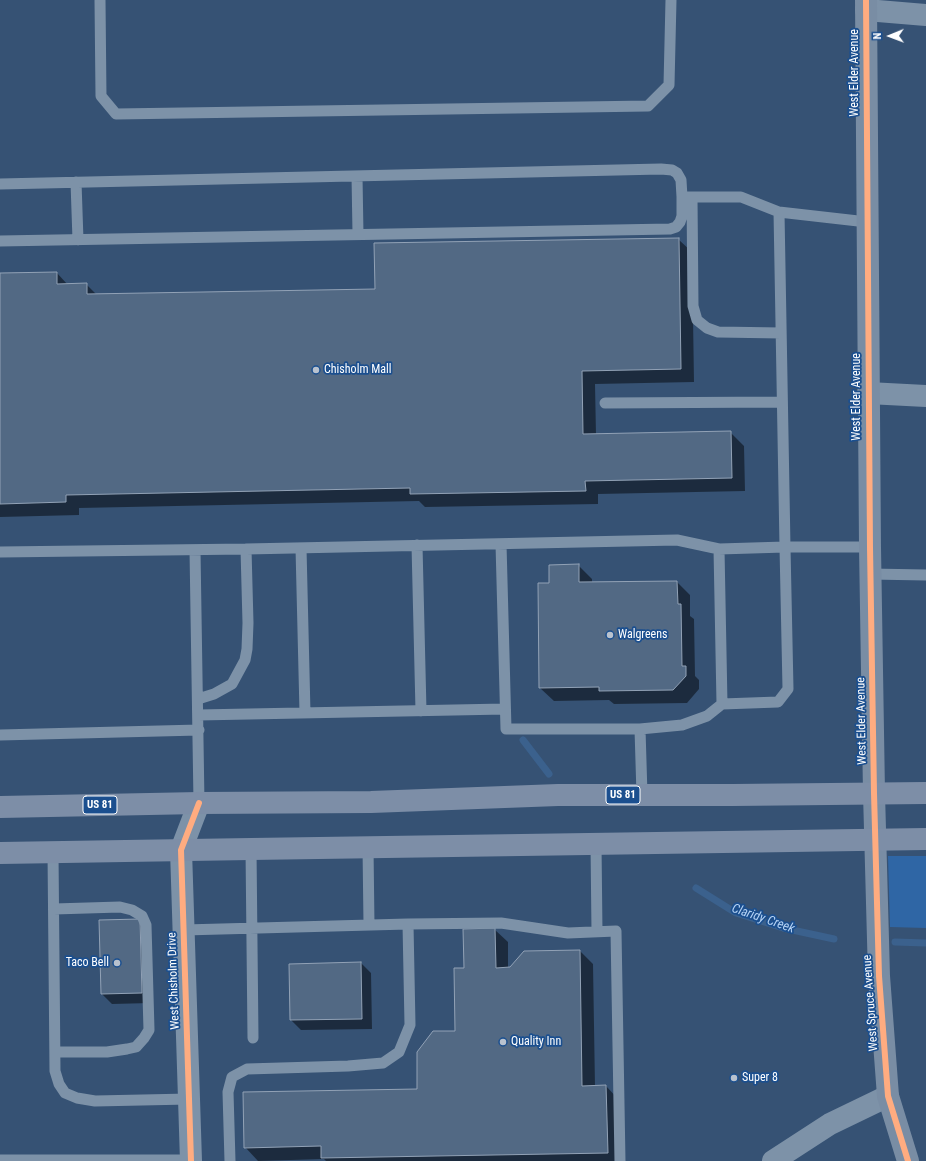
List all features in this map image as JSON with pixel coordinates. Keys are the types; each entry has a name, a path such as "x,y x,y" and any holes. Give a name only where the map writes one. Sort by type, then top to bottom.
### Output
{"main road":[{"name":"US 81","path":"0,807 200,803 371,802 558,795 926,793"},
{"path":"0,853 926,839"}],"street":[{"path":"866,5 926,15"},
{"name":"West Elder Avenue","path":"866,5 868,393 875,840"},
{"path":"868,393 926,396"},
{"name":"West Chisholm Drive","path":"191,1161 181,850 200,803"},
{"name":"West Spruce Avenue","path":"875,840 879,976 888,1096 908,1161"},
{"path":"774,1161 830,1124 888,1096"}],"lane":[{"path":"100,0 101,96 116,114 648,106 668,85 671,0"},
{"path":"0,184 672,170 677,173 681,180 687,197 693,306 697,320 707,328 718,332 781,333"},
{"path":"357,176 358,234"},
{"path":"76,182 78,240"},
{"path":"687,197 741,197 779,212 867,222"},
{"path":"0,241 670,229 676,227 680,222 687,197"},
{"path":"501,544 506,729 640,729 682,725 707,716 722,704 778,702 788,689 779,212"},
{"path":"605,404 782,402"},
{"path":"0,552 195,550 677,540 719,549 870,547"},
{"path":"417,545 421,710"},
{"path":"300,548 304,713"},
{"path":"198,699 214,694 232,684 245,660 248,623 246,549"},
{"path":"719,549 722,704"},
{"path":"195,550 200,803"},
{"path":"870,574 926,575"},
{"path":"198,715 505,709"},
{"path":"640,729 642,795"},
{"path":"0,735 199,730"},
{"path":"596,844 597,932"},
{"path":"368,847 369,925"},
{"path":"251,849 253,1038"},
{"path":"53,852 55,1070 59,1084 65,1093 77,1098 96,1102 189,1099"},
{"path":"54,909 120,908 132,910 142,916 146,925 149,1030 136,1047 107,1052 55,1052"},
{"path":"184,930 501,923 568,933 616,931 620,1161"},
{"path":"230,1161 228,1092 232,1077 246,1069 348,1066 383,1063 399,1052 410,1025 408,924"},
{"path":"0,1160 191,1161"}],"shaded area":[{"path":"888,856 926,856 926,928 890,927"}],"building":[{"name":"Chisholm Mall","path":"679,238 681,369 582,371 583,434 731,431 732,478 585,481 586,491 410,494 410,488 66,495 66,502 0,504 0,273 57,272 57,284 87,283 87,294 375,289 374,243"},
{"name":"Walgreens","path":"579,564 579,582 677,581 678,604 681,604 682,666 686,666 686,676 673,690 599,691 599,687 539,688 538,583 549,583 549,565"},
{"path":"140,919 142,993 101,994 99,920"},
{"name":"Quality Inn","path":"495,928 496,968 510,967 524,951 580,950 582,1086 606,1085 608,1153 321,1158 321,1146 244,1148 243,1092 417,1089 417,1052 433,1031 455,1031 454,968 464,968 463,929"},
{"path":"361,962 362,1019 290,1020 289,964"}],"waterway":[{"name":"Claridy Creek","path":"523,740 549,774"},
{"name":"Claridy Creek","path":"696,888 736,913 783,928 834,939"},
{"name":"Claridy Creek","path":"895,942 926,943"}],"cycle path":[{"path":"866,0 870,547 879,976 888,1096 908,1161"},
{"path":"191,1161 181,850 199,803"}],"place":[{"name":"Chisholm Mall","path":"316,370"},
{"name":"Walgreens","path":"610,635"},
{"name":"Taco Bell","path":"117,963"},
{"name":"Quality Inn","path":"503,1042"},
{"name":"Super 8","path":"734,1078"}]}
